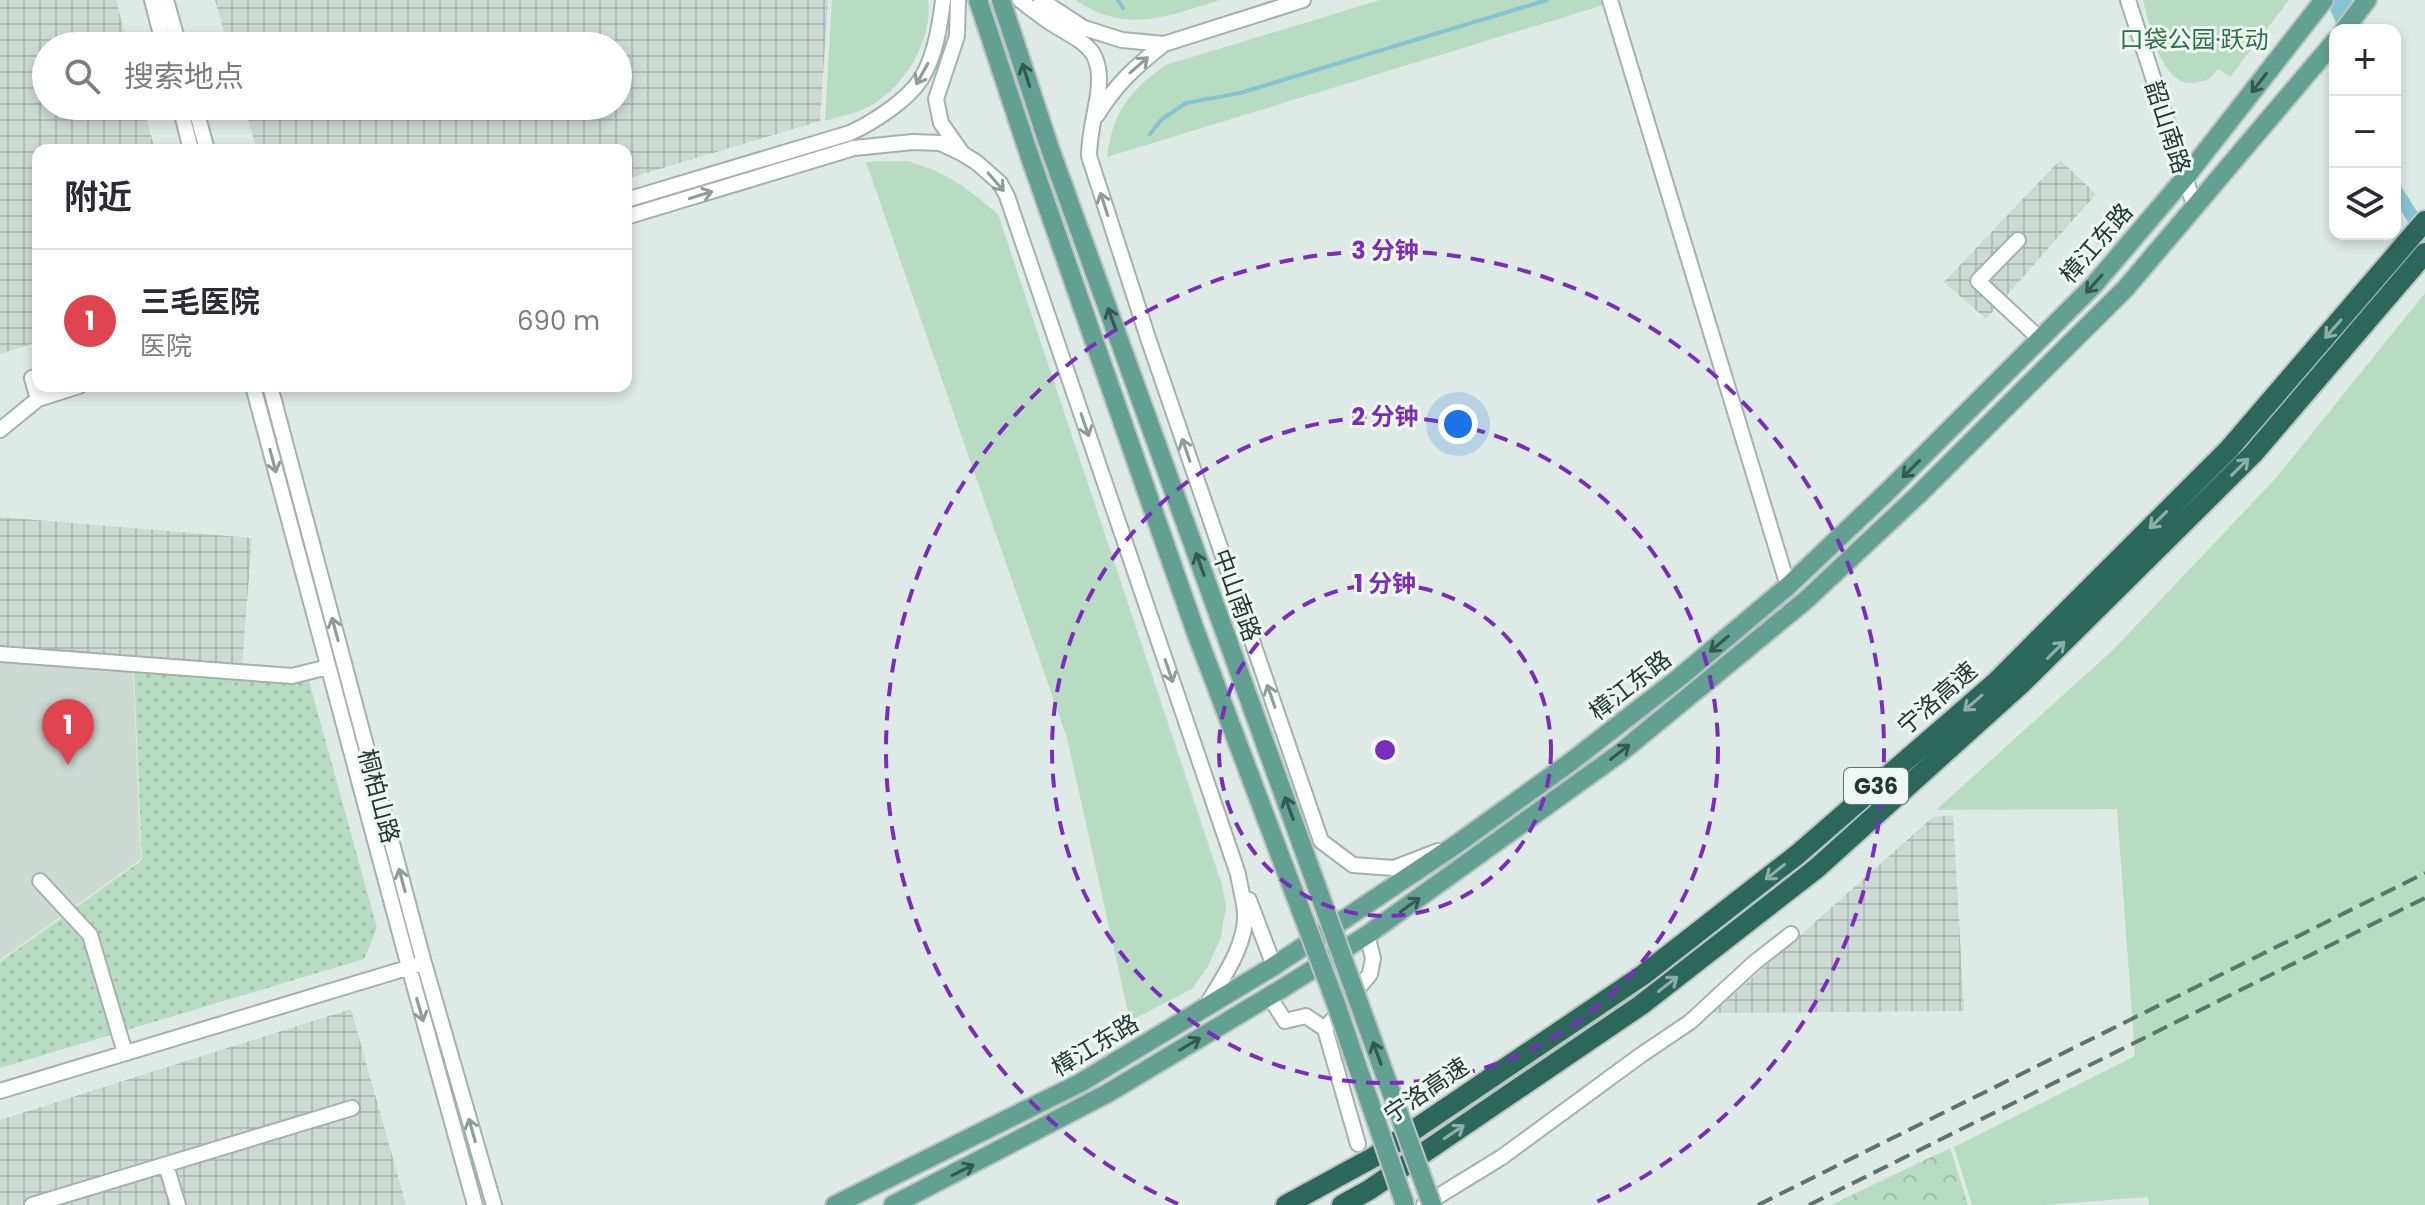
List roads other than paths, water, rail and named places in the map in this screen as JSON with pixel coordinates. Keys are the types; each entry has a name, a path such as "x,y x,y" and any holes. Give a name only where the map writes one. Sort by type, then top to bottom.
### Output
{"highway":[{"name":"宁洛高速","path":"1286,1205 1374,1157 1643,975 1798,854 1996,682 2229,449 2425,221"},
{"name":"宁洛高速","path":"1342,1205 1369,1190 1641,1005 1817,868 2022,683 2253,454 2425,253"}],"main road":[{"name":"中山南路","path":"978,0 1195,630 1335,1001 1405,1205"},
{"name":"中山南路","path":"1001,0 1050,149 1432,1205"},
{"name":"樟江东路","path":"835,1205 1080,1083 1274,966 1457,844 1568,764 1680,677 1788,586 1898,482 2093,286 2184,179 2324,0"},
{"path":"2349,24 2367,0"},
{"name":"樟江东路","path":"893,1205 1108,1093 1269,996 1367,935 1620,753 1806,600 1918,495 2126,288 2329,48"}],"street":[{"path":"152,0 160,32"},
{"path":"166,0 175,32"},
{"path":"632,198 850,133 876,121 921,80 940,33 943,0"},
{"path":"958,0 957,36 936,99 941,123 963,154"},
{"path":"1020,0 1079,38 1094,54 1100,71 1089,156 1154,356 1321,841 1353,865 1394,868 1457,844"},
{"path":"1041,0 1084,28 1122,40 1164,44 1303,0"},
{"name":"韶山南路","path":"2128,0 2195,208"},
{"path":"1611,5 1788,586"},
{"path":"1091,126 1113,89 1164,44"},
{"path":"184,120 190,144"},
{"path":"199,120 205,144"},
{"path":"632,215 854,148 913,142 940,143 976,162 1000,183 1238,874 1274,966"},
{"path":"2018,240 1978,281 2040,339"},
{"path":"36,392 38,399"},
{"path":"0,430 38,399 60,392"},
{"name":"桐柏山路","path":"255,392 475,1205"},
{"name":"桐柏山路","path":"272,392 424,963 494,1205"},
{"path":"0,654 292,676 328,667"},
{"path":"1206,1006 1230,965 1243,932 1245,913 1238,874"},
{"path":"40,881 90,935 125,1053"},
{"path":"1424,1205 1502,1157 1690,1022 1754,963 1791,934"},
{"path":"1325,1029 1370,974 1373,958 1367,935"},
{"path":"0,1091 424,963"},
{"path":"1269,996 1285,1021 1306,1016 1325,1029 1358,1144"},
{"path":"32,1205 352,1108"},
{"path":"166,1165 178,1205"}],"water":[{"path":"2326,0 2352,0 2364,24 2336,24"},
{"path":"2401,186 2425,224 2425,251 2401,210"}],"waterway":[{"path":"1118,0 1123,8"},
{"path":"1150,134 1161,120 1186,103 1240,93 1547,0"}],"railway":[{"path":"1758,1205 2425,873"},
{"path":"1809,1205 2425,898"}],"place":[{"name":"三毛医院","path":"68,765"}],"park label":[{"name":"口袋公园·跃动","path":"2194,39"}]}
